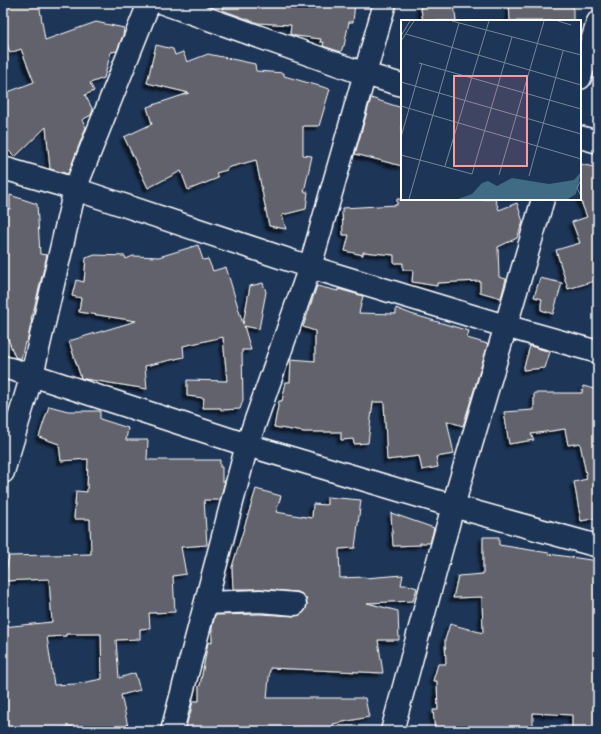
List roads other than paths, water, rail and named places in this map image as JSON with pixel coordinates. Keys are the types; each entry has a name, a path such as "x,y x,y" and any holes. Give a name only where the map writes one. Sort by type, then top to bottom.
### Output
{"street":[{"path":"3,472 32,375 75,189 149,3"},
{"path":"163,3 365,74 401,85"},
{"path":"172,731 247,445 310,267 385,3"},
{"path":"581,75 598,22"},
{"path":"581,137 598,142"},
{"path":"3,168 75,189 310,267 505,326 598,352"},
{"path":"392,731 453,506 543,200"},
{"path":"3,367 32,375 247,445 453,506 598,546"},
{"path":"206,603 260,601 295,604"}]}
